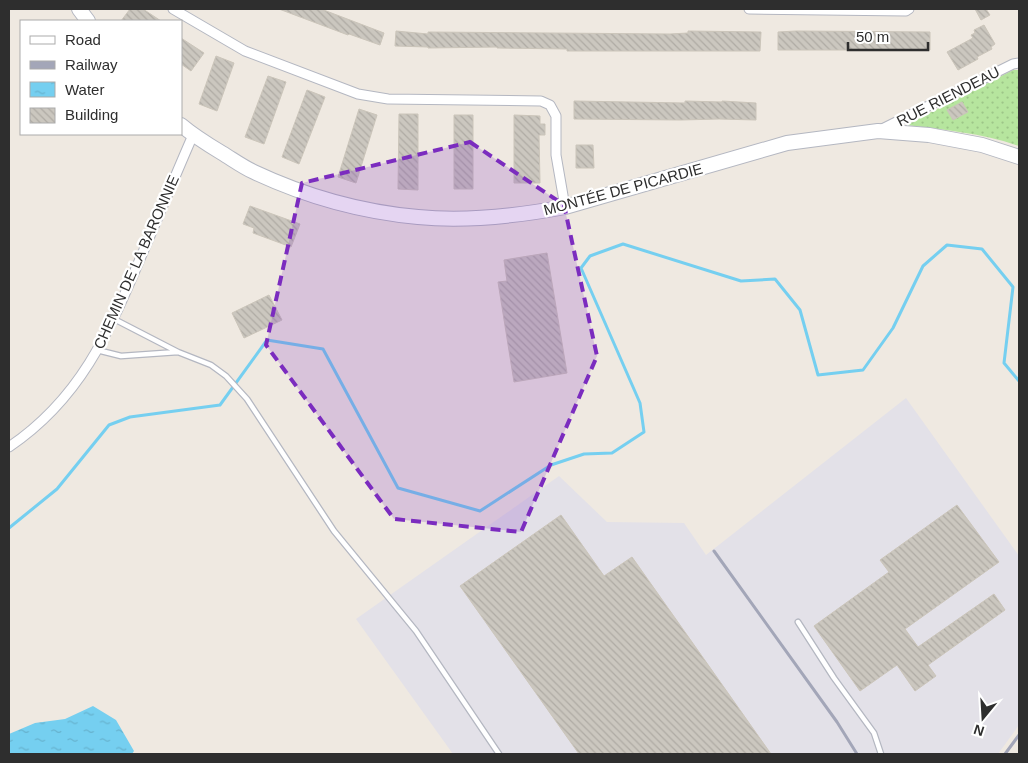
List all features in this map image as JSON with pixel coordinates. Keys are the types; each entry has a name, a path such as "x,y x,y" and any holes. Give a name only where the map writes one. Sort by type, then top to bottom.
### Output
{"street":[{"path":"79,9 87,20"},
{"path":"173,9 245,51 358,94 388,100 541,101 550,105 556,116 558,172 565,207"},
{"path":"749,9 906,11 909,9"},
{"name":"RUE RIENDEAU","path":"878,132 1012,64 1019,63"},
{"name":"MONTÉE DE PICARDIE","path":"182,126 193,135 253,172 309,193 362,208 418,217 479,218 565,207 787,143 878,132 929,135 982,145 1019,157"},
{"name":"CHEMIN DE LA BARONNIE","path":"9,447 55,408 81,377 97,350 114,319 193,135"}],"lane":[{"path":"114,319 178,352 211,365 226,376 247,399 334,530 416,631 499,754"},
{"path":"97,350 121,356 178,352"},
{"path":"798,622 834,678 874,733 882,754"}],"highlighted area":[{"path":"470,142 564,205 597,356 521,532 394,519 266,345 302,183"}],"shaded area":[{"path":"906,398 1019,556 1019,725 998,754 453,754 356,619 559,476 607,522 684,523 706,555"}],"green space":[{"path":"1013,70 1019,70 1019,146 977,135 906,125"}],"water":[{"path":"93,706 116,720 134,751 132,754 9,754 9,734 35,723 65,719"}],"building":[{"path":"130,9 143,9 160,20 122,20"},
{"path":"279,9 321,9 384,33 380,45"},
{"path":"975,9 986,9 990,15 981,20"},
{"path":"984,25 995,44 991,47 992,49 977,57 978,59 958,70 947,52 973,38 971,35 975,33 974,30"},
{"path":"396,31 428,34 428,32 670,34 688,33 688,31 761,32 760,51 567,51 567,49 395,46"},
{"path":"778,32 930,32 930,50 778,50"},
{"path":"182,39 204,53 191,71 182,65"},
{"path":"216,56 234,63 217,111 199,104"},
{"path":"268,76 286,82 264,144 245,137"},
{"path":"307,90 325,97 299,164 282,157"},
{"path":"574,101 685,103 685,101 722,101 756,103 756,120 574,119"},
{"path":"962,102 968,112 953,120 947,110"},
{"path":"359,109 377,115 356,183 338,177"},
{"path":"399,114 418,114 418,190 398,189"},
{"path":"454,115 473,115 473,189 454,189"},
{"path":"514,115 540,116 540,124 545,124 545,135 539,135 540,183 514,183"},
{"path":"576,145 593,145 594,168 576,168"},
{"path":"250,206 300,224 291,247 253,233 254,228 243,224"},
{"path":"547,253 567,373 514,382 498,282 507,281 504,260"},
{"path":"269,295 282,320 244,338 232,313"},
{"path":"957,505 999,562 905,629 918,647 994,594 1005,610 928,665 936,676 915,691 897,665 860,691 814,626 889,572 880,560"},
{"path":"561,515 604,576 632,557 771,754 579,754 460,586"}],"waterway":[{"path":"9,528 57,489 109,425 130,417 220,405 267,340 323,349 398,488 480,511 551,465 584,454 612,453 644,432 640,403 581,268 590,256 623,244 741,281 775,279 800,310 818,375 863,370 893,328 923,266 947,245 982,249 1013,287 1004,363 1019,381"}],"railway":[{"path":"714,551 837,722 857,754"},
{"path":"1005,754 1019,735"}]}
